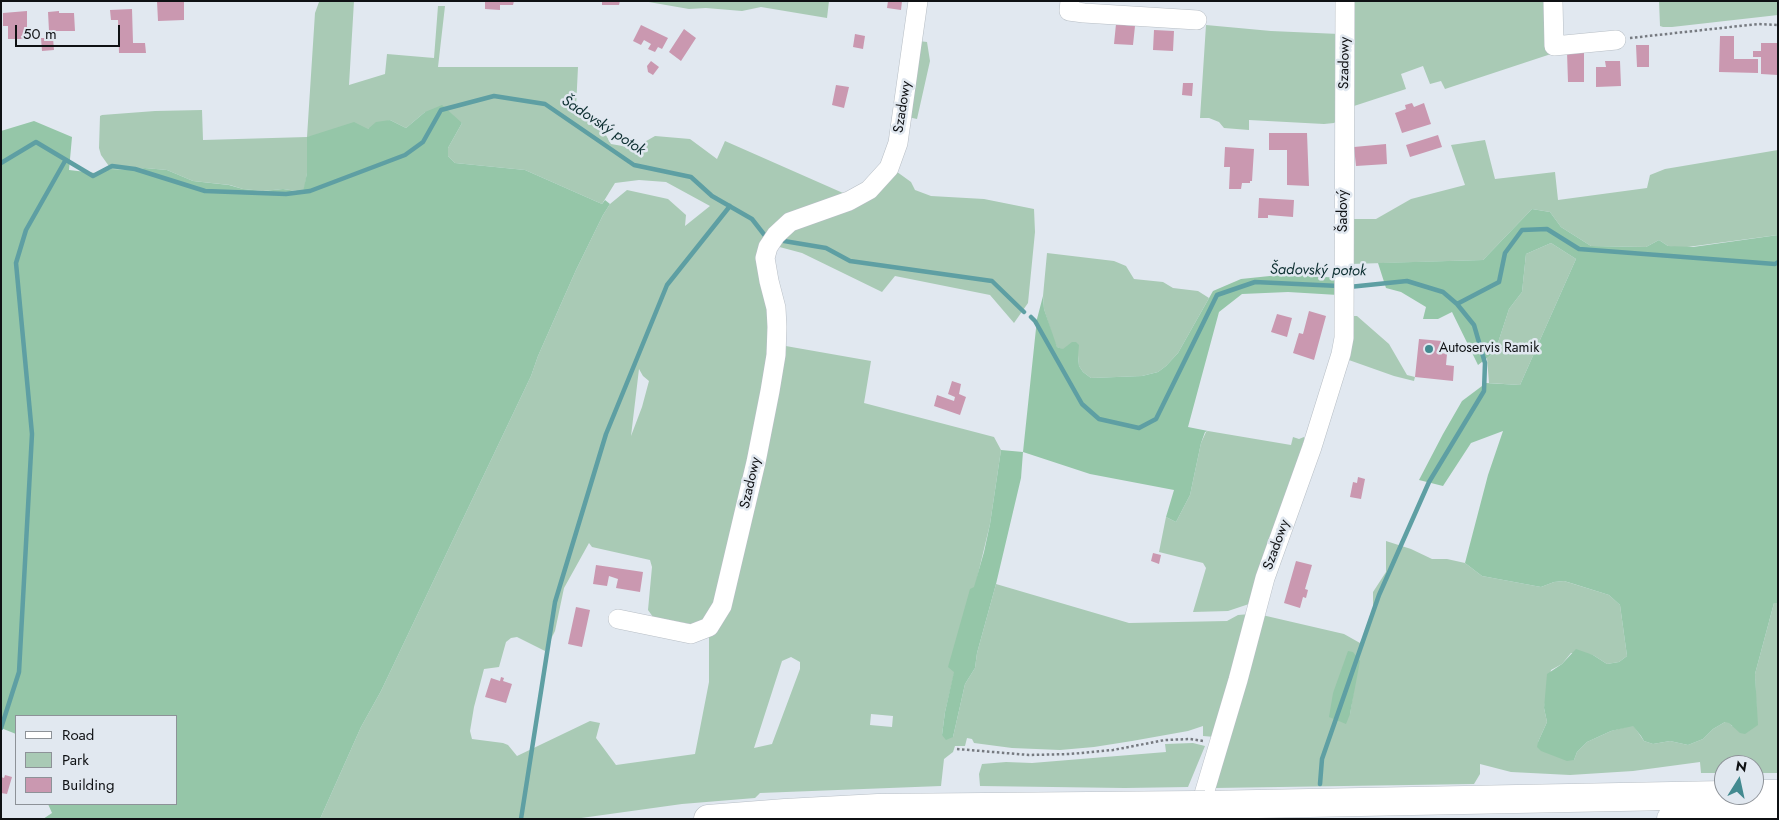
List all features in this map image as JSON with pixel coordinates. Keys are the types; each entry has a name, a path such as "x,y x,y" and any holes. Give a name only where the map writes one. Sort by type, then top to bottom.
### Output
{"highway":[{"path":"1764,794 1778,794"},
{"path":"708,819 878,808 1201,801 1714,795"},
{"path":"1671,819 1778,817"}],"street":[{"name":"Szadowy","path":"618,619 691,634 709,627 722,606 756,462 776,355 776,308 765,258 773,239 790,222 849,201 869,190 889,168 898,143 918,1"},
{"name":"Szadowy","path":"1344,126 1346,1"},
{"path":"1553,1 1554,46 1616,40"},
{"path":"1069,6 1197,20"},
{"name":"Šadový","path":"1343,287 1344,126"},
{"name":"Szadowy","path":"1201,801 1219,746 1265,578 1312,447 1341,354 1344,338 1343,287"}],"path":[{"path":"1616,40 1758,24 1778,25"},
{"path":"957,749 1029,755 1070,754 1113,750 1165,740 1182,739 1201,741 1219,746"}],"green space":[{"path":"354,1 349,85 385,74 387,54 434,58 438,6 445,6 438,67 578,67 576,108 595,116 611,144 634,148 655,136 690,139 717,159 725,141 843,193 863,199 893,169 911,182 915,190 931,196 984,199 1034,209 1035,232 1028,303 1014,323 990,295 895,276 882,292 802,253 772,245 764,393 712,614 696,625 653,617 648,610 652,567 650,560 592,547 589,543 564,588 555,631 545,651 517,637 511,638 506,642 499,667 484,669 474,707 470,731 472,739 503,743 508,745 517,756 590,721 600,723 596,738 616,765 695,754 709,682 709,634 780,345 871,361 864,403 994,437 1001,450 990,524 945,712 942,735 953,737 965,684 975,668 977,653 996,584 1129,623 1227,621 1238,615 1250,614 1215,737 1203,736 1203,726 1188,731 1132,741 1060,750 1012,748 974,743 972,739 967,738 965,746 955,746 953,752 944,759 941,786 760,793 755,798 682,804 574,819 320,819 361,727 381,691 531,376 576,270 603,215 610,204 627,190 668,199 686,215 685,226 710,206 666,182 639,180 615,183 602,204 525,170 455,163 448,156 448,148 462,123 425,112 406,128 390,120 368,129 308,137 307,173 304,192 283,189 263,191 193,181 167,170 145,168 111,169 101,155 99,148 100,116 102,115 202,110 203,140 307,137 315,13 319,2","holes":["639,369 649,381 631,436","791,657 800,662 800,669 772,744 754,748 782,661","871,714 893,716 892,727 870,725"]},
{"path":"643,1 829,1 827,18 761,7 742,11 706,8 689,9"},
{"path":"1350,1 1550,1 1551,54 1445,89 1441,81 1430,84 1423,66 1401,74 1406,89 1354,106"},
{"path":"1659,1 1778,1 1778,15 1663,27 1660,26"},
{"path":"1206,25 1271,31 1339,34 1338,120 1334,123 1324,124 1249,120 1249,130 1224,128 1219,122 1209,118 1200,118"},
{"path":"919,41 927,42 930,61 917,119 908,117"},
{"path":"442,105 462,123 448,148 448,156 455,163 525,170 602,204 605,200 610,204 576,270 531,376 381,691 361,727 320,819 43,819 52,813 48,805 178,805 178,715 15,715 15,734 1,728 1,131 34,121 72,137 69,170 95,173 111,169 145,168 167,170 193,181 263,191 283,189 303,192 307,173 307,137 354,122 368,129 376,122 390,120 406,128 425,112"},
{"path":"1485,140 1495,179 1555,172 1558,200 1647,188 1650,175 1665,169 1778,150 1778,235 1680,248 1668,246 1659,240 1646,247 1591,246 1561,227 1550,212 1532,209 1483,260 1350,264 1352,219 1376,219 1411,199 1465,185 1451,145"},
{"path":"1532,209 1550,212 1561,227 1591,246 1646,247 1659,240 1668,246 1693,247 1778,235 1778,603 1774,603 1755,674 1758,725 1745,734 1740,733 1729,723 1725,722 1713,729 1703,739 1688,745 1670,741 1653,744 1644,741 1633,726 1611,731 1587,742 1577,752 1574,760 1567,761 1541,751 1537,747 1547,722 1544,708 1547,674 1562,664 1576,649 1593,655 1607,664 1619,662 1627,656 1620,605 1609,595 1564,581 1554,582 1541,587 1482,576 1465,563 1488,475 1503,431 1471,443 1443,486 1419,480 1462,401 1486,383 1520,385 1576,259 1551,243 1526,254 1522,292 1509,309 1495,352 1478,365 1452,312 1438,319 1423,319 1426,307 1401,292 1386,288 1378,263 1483,260"},
{"path":"1551,243 1576,259 1520,385 1489,383 1487,358 1495,352 1509,309 1522,292 1526,254"},
{"path":"1047,253 1114,261 1126,266 1134,279 1163,282 1173,288 1198,291 1209,298 1178,353 1158,372 1142,376 1091,378 1079,366 1078,356 1057,347 1054,341 1044,309 1043,296"},
{"path":"1289,274 1338,278 1338,295 1288,292 1242,294 1219,312 1188,427 1208,431 1205,432 1201,443 1190,495 1176,522 1166,517 1174,490 1090,474 1023,452 1037,319 1043,296 1044,309 1057,347 1063,349 1072,342 1076,342 1079,345 1079,366 1083,372 1091,378 1142,376 1158,372 1178,353 1213,291 1241,279"},
{"path":"1351,316 1357,316 1389,344 1407,375 1415,377 1414,381 1346,359"},
{"path":"1208,431 1291,445 1293,437 1299,439 1304,437 1307,446 1252,603 1228,611 1193,612 1206,568 1203,563 1159,552 1166,517 1176,522 1190,495 1201,443"},
{"path":"1001,450 1023,452 1021,478 996,584 977,653 975,668 965,684 953,737 946,740 942,735 954,672 948,667 970,589 974,587 984,552"},
{"path":"1386,541 1411,549 1432,559 1447,559 1465,563 1482,576 1541,587 1554,582 1564,581 1609,595 1620,605 1627,656 1619,662 1607,664 1593,655 1571,653 1562,664 1551,670 1544,708 1547,722 1538,742 1574,760 1577,752 1587,742 1611,731 1633,725 1644,741 1653,744 1670,741 1688,745 1703,739 1713,729 1725,722 1729,722 1732,726 1757,725 1755,674 1774,603 1778,603 1778,773 1764,773 1764,755 1714,755 1714,773 1701,773 1700,762 1633,771 1570,775 1511,772 1480,764 1480,774 1474,784 1214,788 1262,615 1344,634 1360,643 1373,618 1373,592 1386,572","holes":["1354,689 1350,714 1333,693"]},
{"path":"1348,651 1353,652 1360,661 1350,714 1346,724 1329,717 1333,693"},
{"path":"1193,743 1205,746 1188,787 980,786 979,774 982,764 1006,762 1032,763 1166,752 1165,744"}],"building":[{"path":"157,1 184,1 184,20 158,21"},
{"path":"485,1 514,1 513,5 500,5 500,10 485,9"},
{"path":"602,1 620,1 619,5 602,5"},
{"path":"888,1 902,1 901,10 887,8"},
{"path":"132,9 133,43 145,43 146,53 119,53 118,20 111,20 110,10"},
{"path":"27,11 27,39 8,39 8,26 3,26 3,13"},
{"path":"59,11 59,13 74,13 75,31 49,31 48,12"},
{"path":"1116,24 1135,26 1133,45 1114,44"},
{"path":"641,25 668,38 662,49 658,47 655,52 648,49 651,44 644,40 641,45 633,41"},
{"path":"684,29 696,38 681,61 669,52"},
{"path":"1154,30 1174,31 1173,51 1153,50"},
{"path":"855,34 865,36 863,49 853,47"},
{"path":"1720,36 1734,36 1734,59 1758,59 1758,73 1719,72"},
{"path":"41,38 53,38 54,50 42,51"},
{"path":"1761,43 1778,43 1778,75 1761,74 1761,57 1753,57 1753,51 1761,51"},
{"path":"1636,45 1649,45 1649,67 1637,67"},
{"path":"1567,52 1584,52 1584,82 1568,82"},
{"path":"651,61 659,67 653,75 648,72 647,66"},
{"path":"1605,61 1620,61 1621,86 1596,87 1596,67 1606,67"},
{"path":"1183,83 1193,83 1192,96 1182,95"},
{"path":"836,85 849,87 844,108 832,105"},
{"path":"1412,103 1414,107 1424,103 1431,124 1402,133 1395,113 1406,109 1405,105"},
{"path":"1269,133 1307,133 1309,186 1287,185 1287,150 1269,150"},
{"path":"1438,135 1442,147 1410,157 1406,145"},
{"path":"1386,144 1387,164 1356,166 1354,147"},
{"path":"1225,147 1254,149 1252,181 1250,183 1242,183 1241,189 1229,189 1230,167 1224,167"},
{"path":"1259,198 1294,200 1293,217 1268,215 1268,218 1258,218"},
{"path":"1309,311 1326,316 1314,360 1293,353 1299,333 1303,334"},
{"path":"1277,314 1292,318 1287,337 1271,332"},
{"path":"1419,339 1442,341 1441,353 1447,354 1446,365 1454,366 1453,381 1415,377"},
{"path":"952,381 961,384 959,394 966,397 960,415 934,406 937,395 954,401 955,397 948,394"},
{"path":"1358,477 1365,479 1361,499 1350,497 1353,482 1357,483"},
{"path":"1153,553 1161,555 1159,564 1151,561"},
{"path":"1296,561 1312,565 1305,589 1308,590 1306,598 1303,597 1300,608 1284,603"},
{"path":"596,565 643,572 640,592 616,588 618,579 609,576 607,586 593,584"},
{"path":"576,607 590,610 582,647 568,644"},
{"path":"501,677 504,678 503,681 512,684 506,703 485,697 491,678 500,681"},
{"path":"5,775 12,777 7,794 1,793 1,777 4,778"}],"waterway":[{"name":"Šadovský potok","path":"1,163 36,142 93,176 112,166 135,169 205,191 286,194 310,191 405,155 423,142 441,110 494,96 545,104 634,165 691,177 712,196 752,219 766,237 769,238"},
{"path":"1,728 19,672 32,434 16,263 26,230 65,161"},
{"path":"521,819 555,602 606,434 667,285 730,206"},
{"name":"Šadovský potok","path":"1349,287 1407,281 1443,292 1457,304 1499,282 1505,253 1522,230 1547,229 1579,249 1775,264 1778,262"},
{"name":"Šadovský potok","path":"778,240 826,248 850,261 992,281 1024,312"},
{"name":"Šadovský potok","path":"1031,317 1082,404 1099,419 1139,428 1156,419 1217,295 1255,282 1339,286"},
{"path":"1320,784 1322,759 1379,595 1429,482 1484,391 1485,363 1474,325 1457,304"}],"place":[{"name":"Autoservis Ramik","path":"1429,349"}]}
